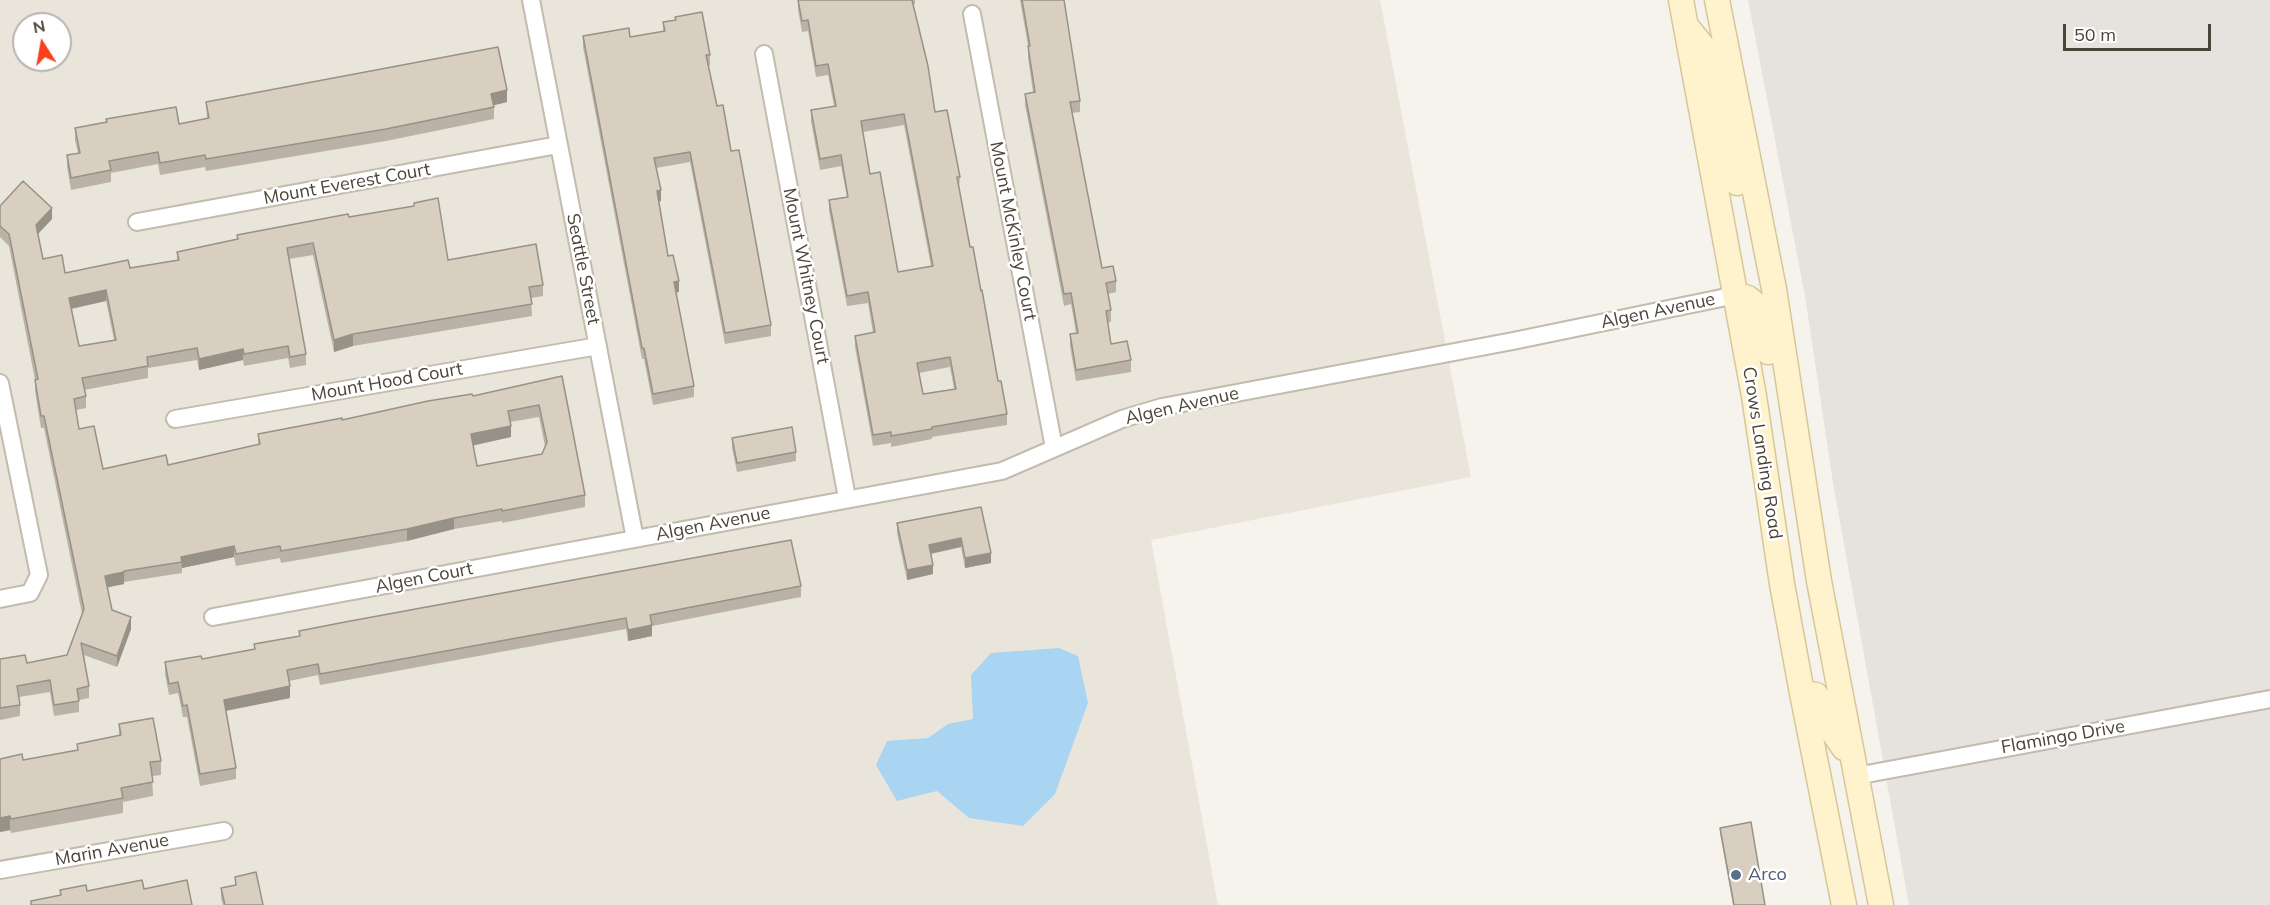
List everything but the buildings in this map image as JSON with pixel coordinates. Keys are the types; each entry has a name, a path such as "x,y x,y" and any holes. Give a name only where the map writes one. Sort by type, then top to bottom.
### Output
{"main road":[{"name":"Crows Landing Road","path":"1681,0 1736,295 1802,693 1845,905"},
{"name":"Crows Landing Road","path":"1717,0 1774,289 1819,581 1881,905"},
{"path":"1686,25 1709,54 1740,192 1759,216"},
{"path":"1736,295 1748,298 1755,304 1760,315 1779,398 1793,413"},
{"path":"1802,693 1816,696 1824,706 1833,732 1855,769"}],"street":[{"name":"Seattle Street","path":"531,0 635,538"},
{"name":"Mount McKinley Court","path":"972,14 1054,448"},
{"name":"Mount Whitney Court","path":"764,54 847,498"},
{"name":"Mount Everest Court","path":"136,222 558,145"},
{"name":"Algen Avenue","path":"635,538 1002,471 1122,419 1162,407 1478,348 1736,295"},
{"name":"Mount Hood Court","path":"175,419 598,346"},
{"path":"0,382 39,575 30,593 0,599"},
{"name":"Algen Court","path":"213,617 635,538"},
{"name":"Flamingo Drive","path":"1855,769 2270,699"},
{"name":"Marin Avenue","path":"0,870 224,831"}],"shaded area":[{"path":"0,0 1380,0 1471,477 1151,540 1218,905 0,905"},
{"path":"1748,0 2270,0 2270,905 1909,905 1833,483 1805,296"}],"water":[{"path":"1059,648 1078,656 1088,703 1055,794 1023,826 969,818 937,791 897,801 876,765 887,741 928,738 948,724 973,719 971,675 991,653"}],"place":[{"name":"Arco","path":"1736,875"}]}
